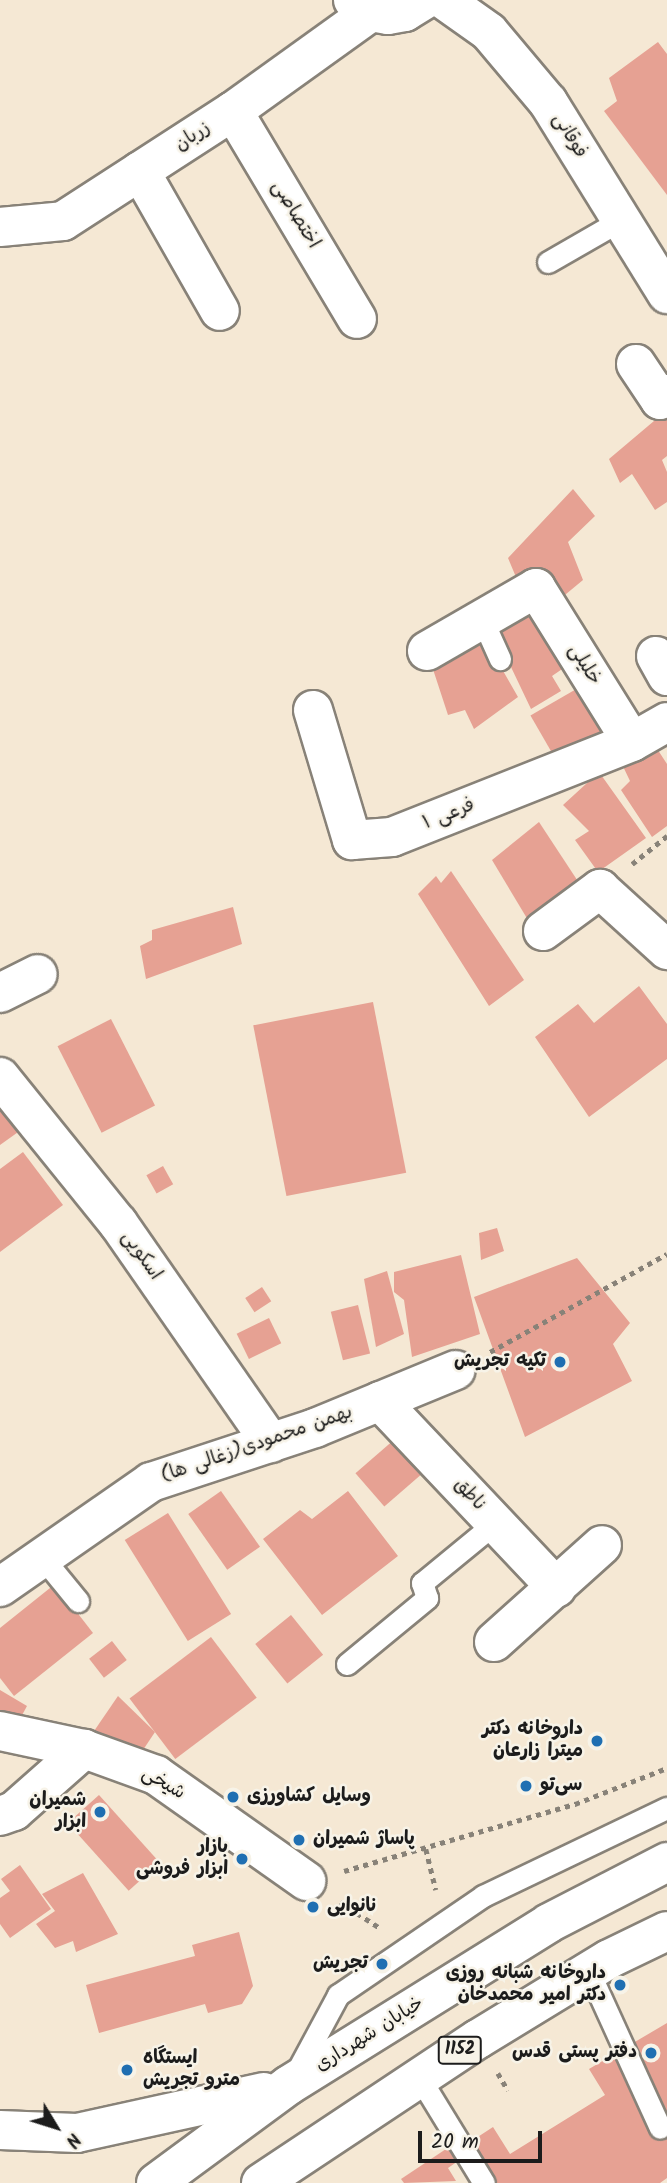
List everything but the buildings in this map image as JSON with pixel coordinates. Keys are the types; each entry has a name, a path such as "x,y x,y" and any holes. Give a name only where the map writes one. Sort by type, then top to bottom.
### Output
{"street":[{"path":"362,6 405,12 424,0"},
{"name":"فوقانی","path":"444,0 489,32 548,102 621,220 662,278"},
{"name":"زربان","path":"0,227 63,221 233,111 362,6"},
{"name":"اختصاصی","path":"233,111 357,319"},
{"path":"140,171 220,311"},
{"path":"636,364 660,400 667,394"},
{"name":"خلیلی","path":"482,619 536,588 632,742"},
{"path":"427,651 482,619"},
{"name":"فرعی ۱","path":"313,710 352,840 391,837 632,742 667,722"},
{"path":"543,931 600,888 667,950"},
{"path":"0,993 38,974"},
{"name":"اسکویی","path":"0,1077 118,1223 271,1443"},
{"name":"بهمن محمودی(زغالی ها)","path":"0,1587 151,1482 271,1443 456,1370"},
{"name":"ناطق","path":"380,1401 557,1588"},
{"path":"494,1642 603,1545"},
{"name":"شیخی","path":"0,1731 84,1748 156,1775 306,1881"},
{"path":"0,1816 14,1811 84,1748"},
{"name":"خیابان شهرداری","path":"168,2173 289,2085 549,1923 667,1862"},
{"name":"1152","path":"261,2183 419,2077 589,1972 667,1931"},
{"path":"0,2130 77,2133 289,2085"}],"lane":[{"path":"548,262 621,220"},
{"path":"482,619 500,659"},
{"path":"347,1664 427,1598 422,1583 495,1522"},
{"path":"42,1557 78,1601"},
{"path":"289,2085 338,1995 483,1895 667,1808"},
{"path":"589,1972 660,2128"},
{"path":"419,2077 484,2183"}],"path":[{"path":"456,1370 652,1265 667,1254"},
{"path":"306,1881 426,1849 575,1804 667,1768"},
{"path":"426,1849 430,1866"}],"place":[{"name":"تکیه تجریش","path":"560,1362"},
{"name":"داروخانه دکتر میترا زارعان","path":"597,1741"},
{"name":"سی‌تو","path":"526,1786"},
{"name":"وسایل کشاورزی","path":"233,1797"},
{"name":"شمیران ابزار","path":"100,1812"},
{"name":"پاساژ شمیران","path":"299,1840"},
{"name":"بازار ابزار فروشی","path":"242,1859"},
{"name":"نانوایی","path":"313,1907"},
{"name":"تجریش","path":"382,1964"},
{"name":"داروخانه شبانه روزی دکتر امیر محمدخان","path":"620,1985"},
{"name":"دفتر پستی قدس","path":"651,2053"},
{"name":"ایستگاه مترو تجریش","path":"127,2070"}]}
